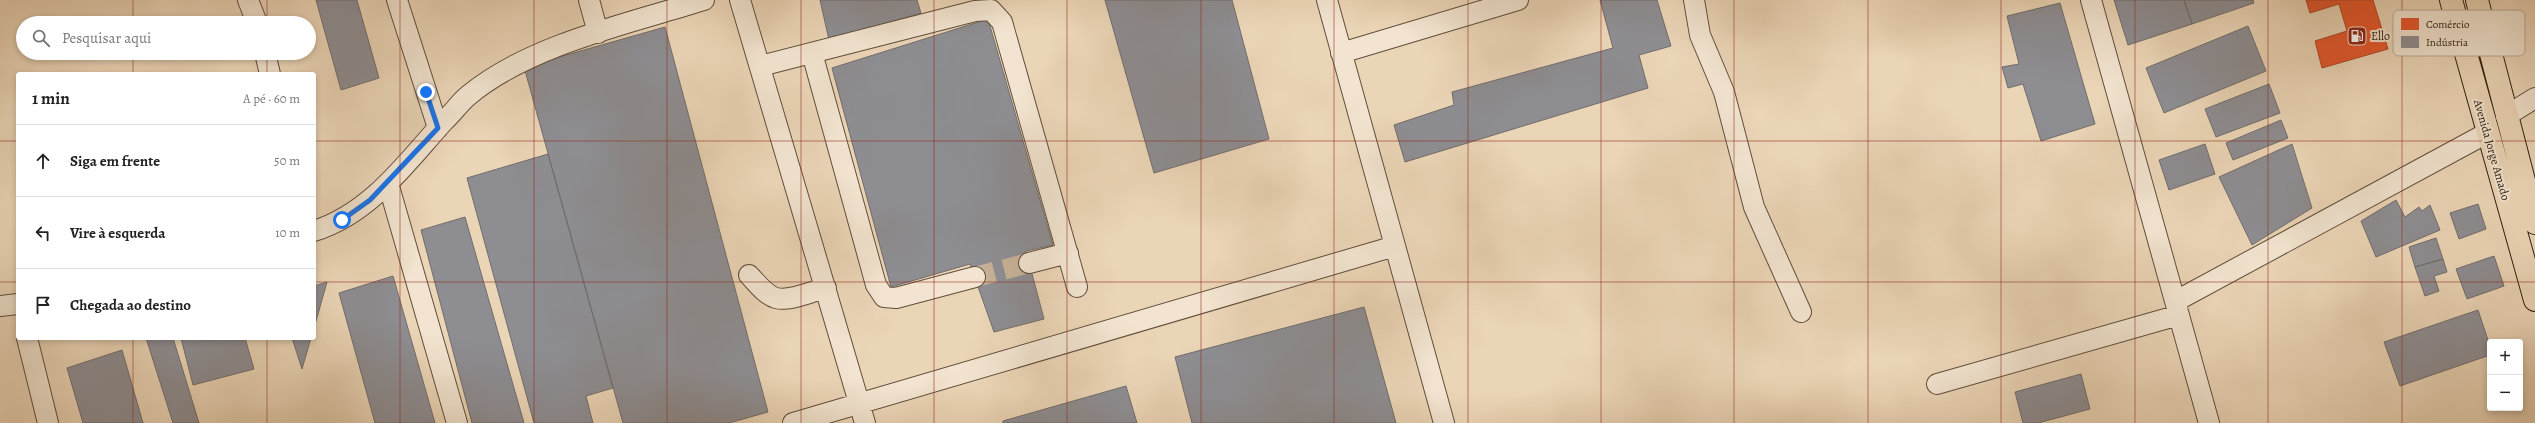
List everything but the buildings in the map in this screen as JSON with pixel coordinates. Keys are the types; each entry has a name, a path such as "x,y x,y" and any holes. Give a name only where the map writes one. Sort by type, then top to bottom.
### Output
{"main road":[{"name":"Avenida Jorge Amado","path":"2451,0 2454,10"},
{"name":"Avenida Jorge Amado","path":"2477,0 2480,10"},
{"name":"Avenida Jorge Amado","path":"2466,56 2535,300"},
{"name":"Avenida Jorge Amado","path":"2491,56 2535,223"}],"street":[{"path":"248,0 254,16"},
{"path":"397,0 438,128"},
{"path":"589,0 598,33"},
{"path":"316,230 342,220 370,200 388,183 469,95 507,68 550,49 704,0"},
{"path":"740,0 863,414"},
{"path":"1327,0 1444,423"},
{"path":"1341,53 1518,0"},
{"path":"1694,0 1700,35 1724,92 1754,207 1801,312"},
{"path":"2091,0 2209,423"},
{"path":"760,66 975,11 991,10 1002,22 1077,287"},
{"path":"812,53 876,285 884,297 896,298 975,277"},
{"path":"267,60 270,72"},
{"path":"2506,116 2535,98"},
{"path":"1937,384 2178,308 2487,133"},
{"path":"388,183 457,423"},
{"path":"793,423 863,414 1395,246"},
{"path":"1029,263 1068,253"},
{"path":"749,275 764,290 776,298 789,298 826,288"},
{"path":"0,306 16,304"},
{"path":"27,340 48,423"}],"tunnel":[{"path":"975,277 1029,263"}],"place":[{"name":"Ello","path":"2357,36"}],"route":[{"path":"342,220 370,200 388,183 438,128 426,92"}]}
